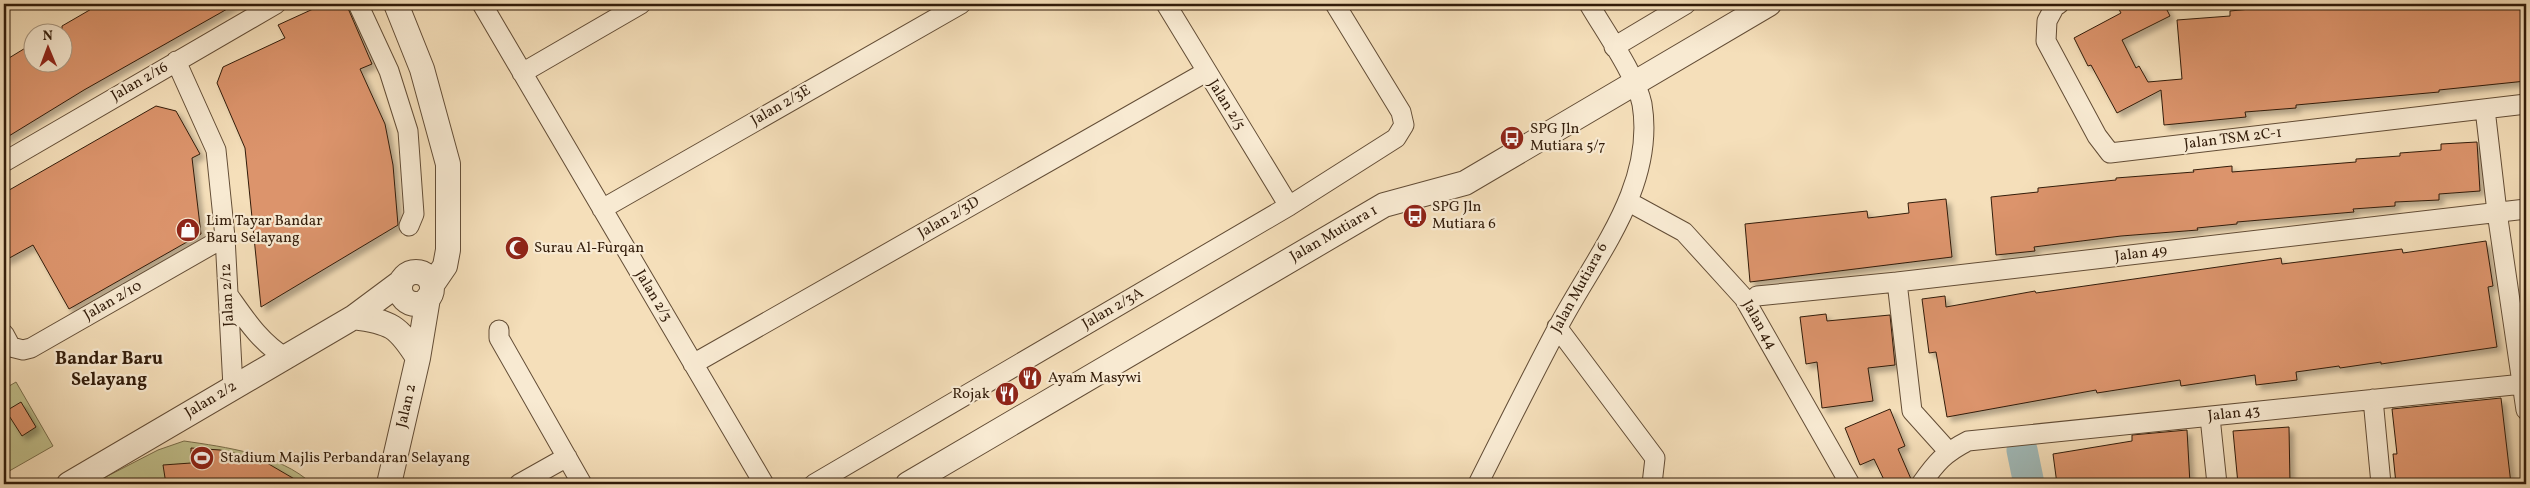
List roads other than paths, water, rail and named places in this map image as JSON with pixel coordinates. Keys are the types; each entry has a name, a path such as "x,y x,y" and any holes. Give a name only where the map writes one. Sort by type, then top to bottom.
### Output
{"street":[{"name":"Jalan 2/16","path":"4,162 276,4"},
{"path":"358,4 389,71 408,131 414,214 409,226"},
{"path":"396,4 422,69 448,164 445,266 414,290"},
{"name":"Jalan 2/3","path":"482,4 764,484"},
{"path":"522,73 641,4"},
{"name":"Jalan 2/3E","path":"602,209 961,4"},
{"name":"Jalan 2/5","path":"1166,4 1289,206"},
{"name":"Jalan 2/3A","path":"814,484 1289,206 1396,138 1404,125 1401,112 1335,4"},
{"name":"Jalan Mutiara 6","path":"1478,484 1557,328 1628,202 1642,156 1644,138 1642,103 1634,84 1589,4"},
{"path":"1614,47 1686,4"},
{"name":"Jalan Mutiara 1","path":"908,484 1384,205 1464,183 1769,4"},
{"name":"Jalan TSM 2C-1","path":"2059,4 2055,6 2047,21 2046,41 2097,136 2110,153 2526,104"},
{"name":"Jalan 2/12","path":"176,61 216,150 225,237 233,387"},
{"name":"Jalan 2/3D","path":"693,364 1206,72"},
{"path":"2485,109 2497,212 2526,410"},
{"name":"Jalan 44","path":"1628,202 1684,232 1744,298 1850,484"},
{"name":"Jalan 49","path":"1756,296 1897,282 2526,209"},
{"name":"Jalan 2/10","path":"4,334 12,346 23,350 31,348 225,237"},
{"path":"1897,282 1912,411 1948,451"},
{"name":"Jalan 2/2","path":"69,484 354,318 414,290"},
{"name":"Jalan 2","path":"389,484 418,358 414,290"},
{"path":"229,296 254,332 273,350 286,358"},
{"path":"354,318 381,320 396,328 418,358"},
{"path":"1557,328 1655,458 1652,484"},
{"path":"499,330 499,338 582,484"},
{"name":"Jalan 43","path":"1921,484 1936,463 1948,451 1968,441 2523,384"},
{"path":"2373,399 2381,484"},
{"path":"2210,417 2217,484"},
{"path":"519,484 567,457"}],"waterway":[{"path":"2022,450 2029,484"}],"place":[{"name":"SPG Jln Mutiara 5/7","path":"1512,138"},
{"name":"SPG Jln Mutiara 6","path":"1415,216"},
{"name":"Lim Tayar Bandar Baru Selayang","path":"188,230"},
{"name":"Surau Al-Furqan","path":"517,248"},
{"name":"Ayam Masywi","path":"1030,378"},
{"name":"Rojak","path":"1007,394"},
{"name":"Stadium Majlis Perbandaran Selayang","path":"202,458"}],"district":[{"name":"Bandar Baru Selayang","path":"109,369"}]}
